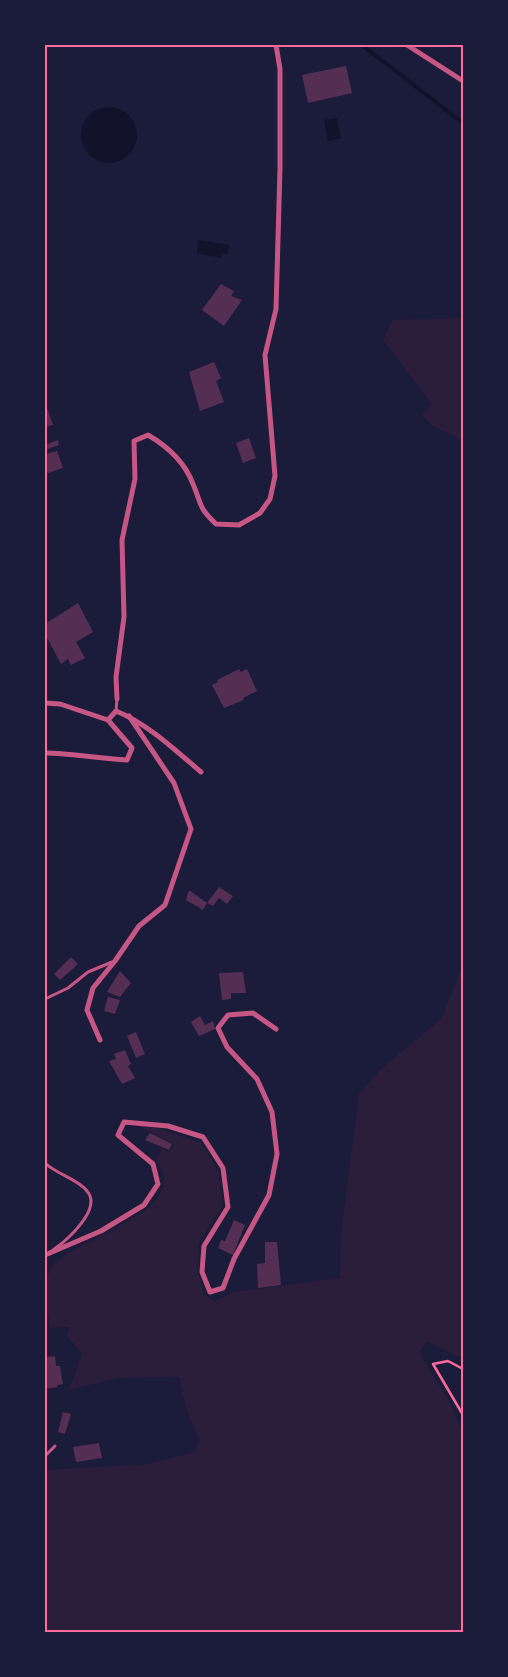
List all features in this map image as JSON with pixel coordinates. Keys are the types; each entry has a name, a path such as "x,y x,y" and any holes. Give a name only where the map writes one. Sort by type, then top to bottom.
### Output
{"street":[{"path":"117,699 116,677 124,617 122,540 135,479 134,441 148,435 161,442 184,466 193,484 202,511 216,524 239,525 260,512 270,499 274,476 265,355 276,309 280,169 280,69 276,45"},
{"path":"407,45 463,81"},
{"path":"45,703 60,704 108,720 132,748 127,760 105,760 70,753 45,754"},
{"path":"108,720 116,712 129,716 201,772"},
{"path":"100,1040 87,1010 93,988 115,961 139,926 165,905 191,829 174,783 129,716"},
{"path":"47,1254 101,1231 144,1205 158,1184 153,1164 118,1135 124,1122 168,1126 203,1137 223,1168 228,1207 204,1246 202,1272 210,1292 223,1288 234,1259 269,1195 277,1154 272,1112 257,1079 227,1047 218,1028 228,1015 253,1013 276,1029"}],"lane":[{"path":"116,712 117,699"},
{"path":"45,999 68,988 88,972 115,961"},
{"path":"45,1163 87,1191 90,1199 88,1213 78,1228 47,1254"},
{"path":"45,1456 55,1446"}],"path":[{"path":"463,1369 448,1361 433,1364 463,1415"}],"shaded area":[{"path":"109,107 124,112 132,120 137,135 132,150 124,158 109,163 94,158 86,150 81,135 86,120 94,112"},
{"path":"337,118 341,138 328,141 324,120"},
{"path":"198,240 229,245 228,254 222,253 221,258 197,253"},
{"path":"463,318 463,442 437,428 422,415 432,404 383,340 393,320"},
{"path":"463,964 463,1358 426,1341 420,1352 451,1405 463,1442 463,1632 49,1632 45,1628 45,1470 148,1464 195,1452 199,1440 187,1412 179,1377 118,1378 69,1390 82,1354 67,1336 69,1327 50,1328 45,1293 49,1272 60,1259 124,1223 144,1210 159,1196 164,1179 156,1160 162,1149 169,1152 174,1144 134,1124 160,1129 202,1143 218,1171 223,1206 199,1243 198,1271 204,1294 215,1302 232,1292 340,1278 341,1234 359,1094 380,1070 442,1018"}],"building":[{"path":"346,66 352,93 308,103 302,75"},
{"path":"221,284 234,291 231,296 242,300 224,326 202,310"},
{"path":"214,362 221,378 216,381 224,402 200,411 189,372"},
{"path":"45,402 53,425 45,427"},
{"path":"249,438 256,458 243,463 236,443"},
{"path":"58,440 59,445 45,450 45,445"},
{"path":"57,451 63,468 45,474 45,454"},
{"path":"78,603 93,632 76,642 85,658 71,665 68,659 61,664 45,634 45,624"},
{"path":"239,669 241,672 247,669 257,691 243,698 244,700 224,708 212,685 218,682 217,680"},
{"path":"219,887 233,896 227,904 219,898 213,906 207,903"},
{"path":"189,890 207,903 203,910 186,900"},
{"path":"71,957 78,964 60,980 54,974"},
{"path":"120,971 131,983 120,997 107,992"},
{"path":"243,972 246,993 231,993 231,999 222,1000 219,973"},
{"path":"108,997 120,1000 115,1014 104,1011"},
{"path":"200,1016 205,1025 213,1021 215,1029 199,1036 191,1022"},
{"path":"136,1032 145,1054 136,1058 127,1036"},
{"path":"125,1050 131,1064 128,1066 135,1078 122,1084 109,1061 116,1059 114,1054"},
{"path":"150,1133 172,1144 169,1150 145,1140"},
{"path":"234,1220 245,1225 233,1255 218,1248 221,1240 225,1241"},
{"path":"265,1242 277,1242 281,1285 258,1288 257,1264 265,1263"},
{"path":"55,1356 56,1366 60,1366 63,1384 57,1385 58,1387 45,1389 45,1357"},
{"path":"63,1412 71,1414 65,1434 58,1432"},
{"path":"99,1443 102,1458 76,1462 73,1447"}],"waterway":[{"path":"362,45 463,123"}]}
